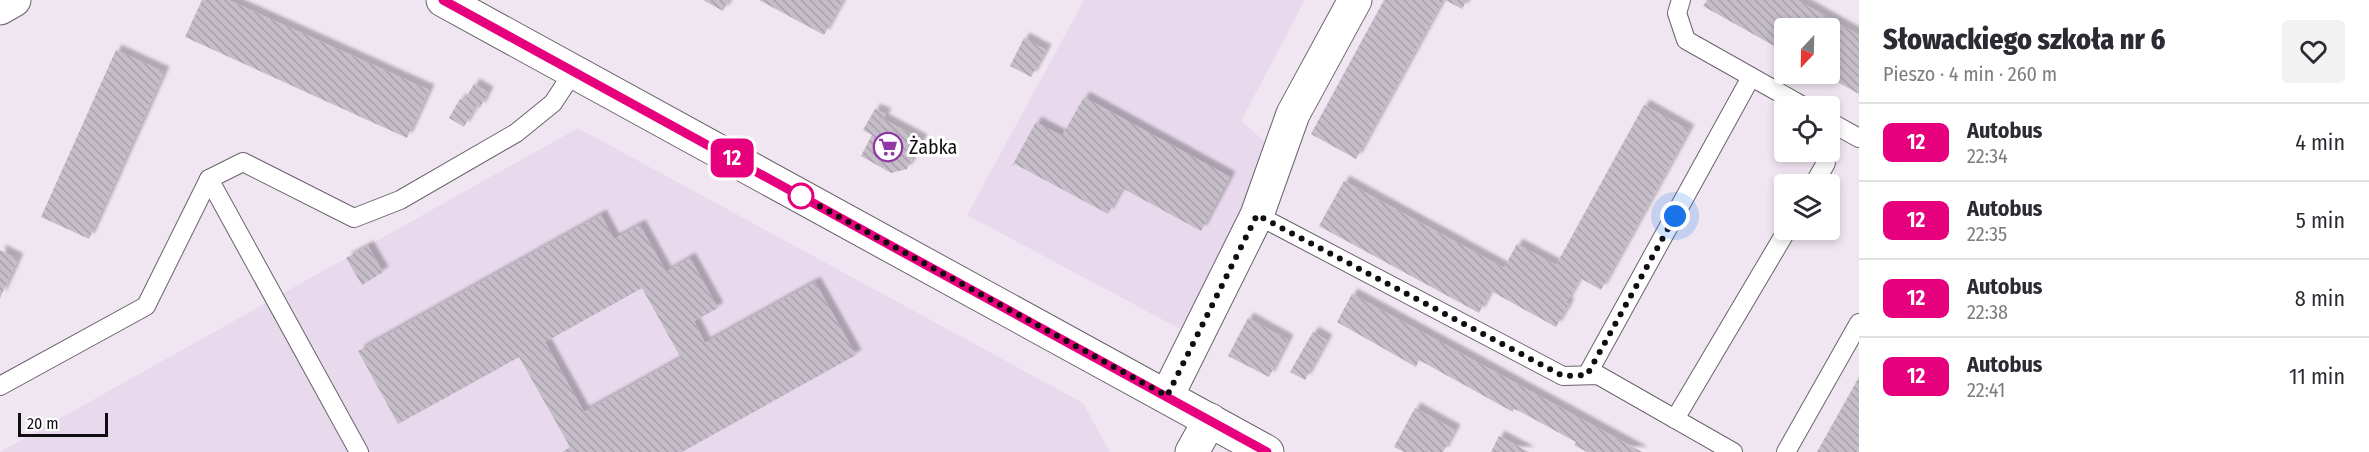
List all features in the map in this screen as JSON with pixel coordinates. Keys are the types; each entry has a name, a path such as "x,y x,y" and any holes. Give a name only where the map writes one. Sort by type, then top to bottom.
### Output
{"street":[{"path":"443,0 1267,452"},
{"path":"1167,396 1257,215 1293,114 1355,0"},
{"path":"1192,452 1210,420"}],"lane":[{"path":"1681,0 1677,13 1686,40 1785,96"},
{"path":"0,386 146,306 209,179 243,162 354,218 400,200 516,133 553,103 574,71"},
{"path":"1587,375 1751,77"},
{"path":"1840,128 1859,138"},
{"path":"1820,174 1826,163"},
{"path":"209,179 358,452"},
{"path":"1257,215 1563,376 1598,375 1733,452"},
{"path":"1675,419 1781,240"},
{"path":"1786,452 1859,323"}],"shaded area":[{"path":"1084,0 1305,0 1241,121 1267,143 1242,211 1180,329 967,215"},
{"path":"578,128 1083,403 1110,452 0,452"}],"building":[{"path":"202,0 228,0 429,90 407,138 185,37"},
{"path":"703,0 729,0 723,11"},
{"path":"759,0 843,0 824,35"},
{"path":"1384,0 1443,0 1356,159 1311,134"},
{"path":"1445,0 1467,0 1462,9"},
{"path":"1707,0 1797,0 1829,18 1774,18 1774,46 1703,6"},
{"path":"1840,24 1859,35 1859,94 1840,83"},
{"path":"1024,38 1046,50 1031,77 1010,66"},
{"path":"116,50 164,72 89,239 41,217"},
{"path":"474,84 488,92 480,108 476,106 464,127 449,118 460,99 464,101"},
{"path":"1084,97 1230,177 1201,231 1122,188 1108,214 1015,164 1012,166 1036,122 1062,136"},
{"path":"1644,105 1689,130 1601,290 1580,278 1556,327 1491,291 1479,313 1319,226 1344,181 1504,268 1517,244 1556,265"},
{"path":"875,109 886,114 883,119 922,140 907,169 891,173 861,156 872,135 863,130"},
{"path":"601,215 614,239 640,225 666,272 690,258 718,308 694,321 705,343 815,282 856,355 682,452 562,452 570,447 519,357 398,424 358,351","holes":["642,288 681,358 584,412 545,342"]},
{"path":"368,246 383,272 362,285 346,258"},
{"path":"0,250 18,259 0,298"},
{"path":"1352,294 1642,452 1587,452 1574,445 1576,442 1519,411 1514,409 1513,412 1419,360 1416,367 1337,322"},
{"path":"1248,318 1288,340 1269,377 1228,356"},
{"path":"1313,332 1327,340 1305,380 1290,372"},
{"path":"1859,377 1859,452 1817,452"},
{"path":"1415,408 1455,430 1443,452 1404,452 1394,447"},
{"path":"1499,436 1529,452 1491,452"}],"bus line":[{"name":"12","path":"443,0 1267,452"}],"place":[{"name":"Żabka","path":"888,147"}],"route":[{"path":"801,196 1167,396 1257,215 1563,376 1587,375 1675,216"}]}
